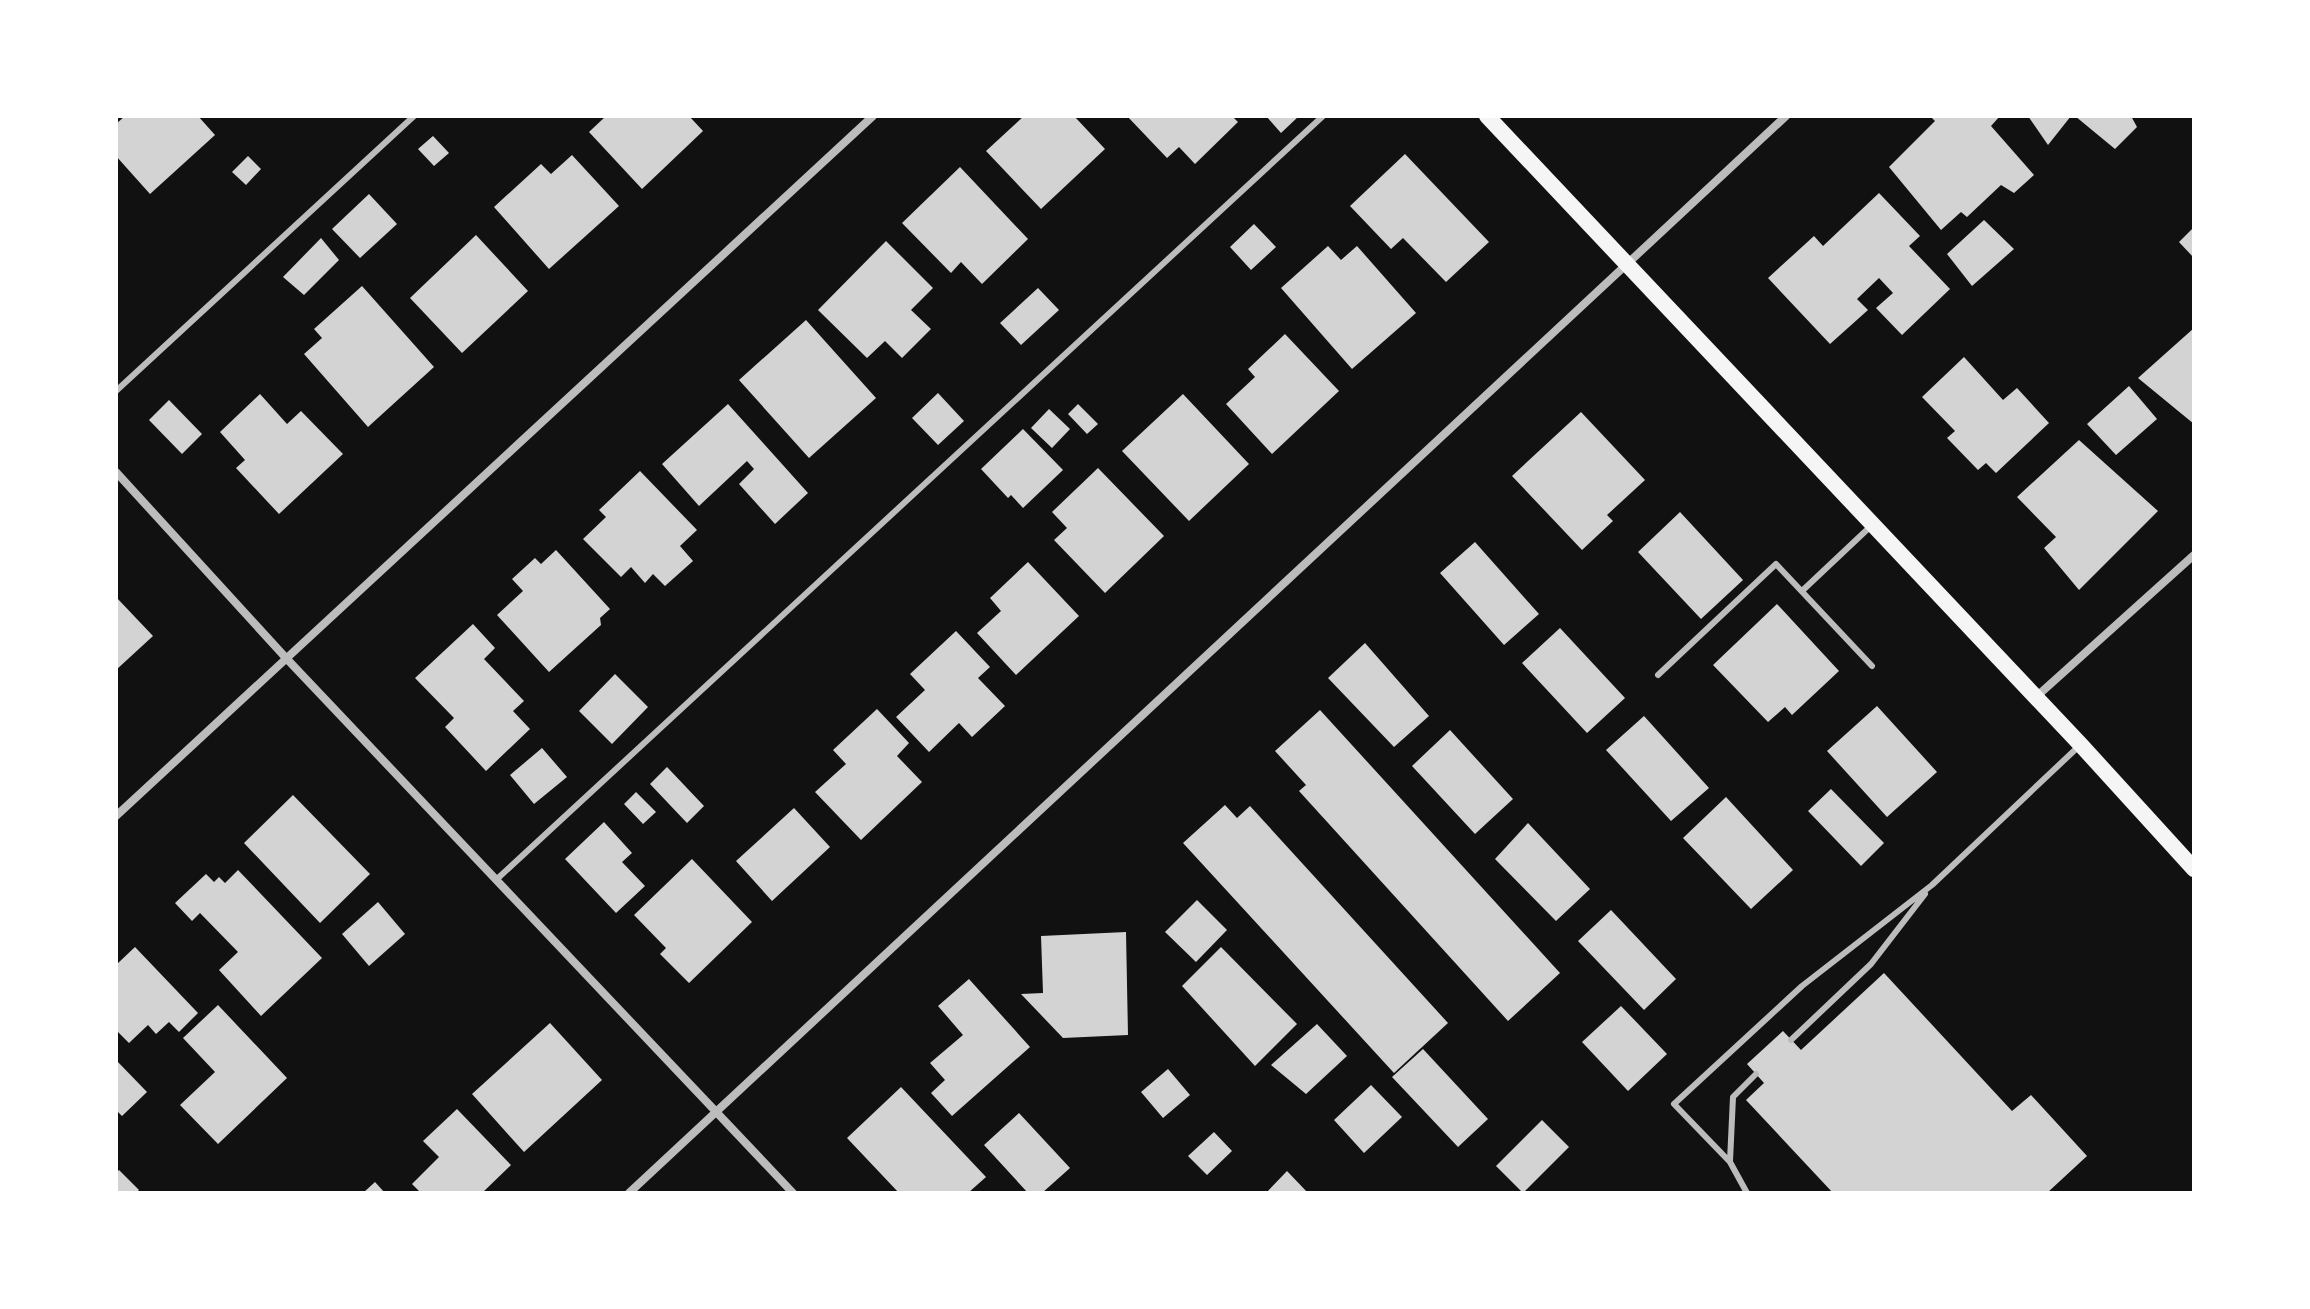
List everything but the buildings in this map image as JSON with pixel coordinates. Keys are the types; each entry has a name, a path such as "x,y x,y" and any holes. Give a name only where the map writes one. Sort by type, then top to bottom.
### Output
{"main road":[{"path":"1487,116 2192,864"}],"street":[{"path":"116,816 873,116"},
{"path":"629,1193 1786,116"},
{"path":"116,472 286,658 793,1193"},
{"path":"2036,698 2194,555"}],"lane":[{"path":"116,391 414,116"},
{"path":"497,879 1323,116"},
{"path":"1802,591 1873,525"},
{"path":"1658,675 1776,564 1872,666"},
{"path":"1744,1191 1730,1162 1674,1104 1802,986 1932,885 2081,745"},
{"path":"1791,1040 1871,964 1932,885"},
{"path":"1730,1162 1733,1097 1756,1074"}]}
